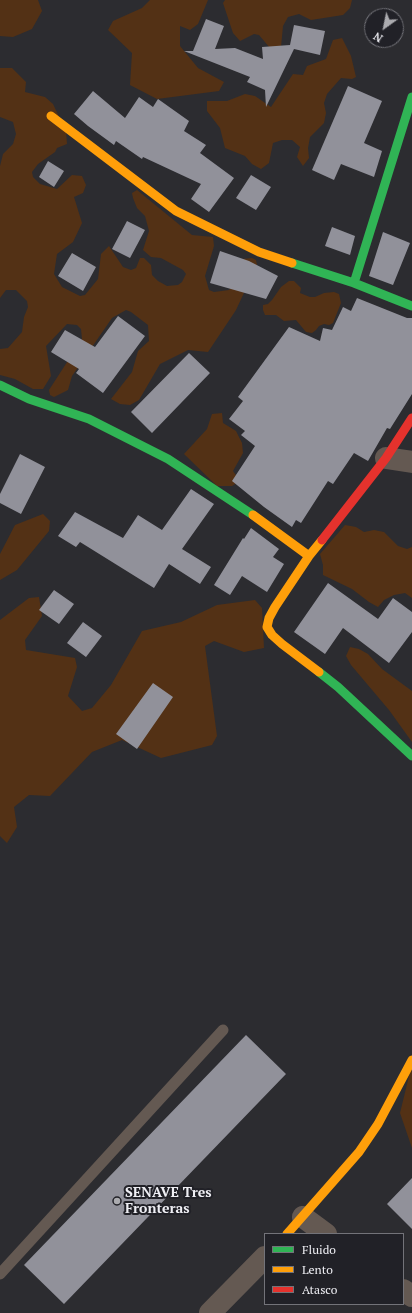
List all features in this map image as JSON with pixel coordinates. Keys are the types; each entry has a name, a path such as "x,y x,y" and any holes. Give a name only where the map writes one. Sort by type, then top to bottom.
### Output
{"street":[{"path":"354,283 412,97"},
{"path":"51,116 75,132 94,149 176,211 259,252 354,283 412,306"},
{"path":"0,385 29,399 89,418 168,459 264,522 309,556"},
{"path":"412,418 386,458 309,556 275,607 269,618 267,627 272,635 282,644 338,687 412,756"},
{"path":"386,458 412,462"},
{"path":"288,1233 359,1152 378,1124 412,1060"},
{"path":"303,1217 325,1233"},
{"path":"210,1313 264,1258"}],"lane":[{"path":"0,1274 223,1030"}],"shaded area":[{"path":"0,0 38,0 42,11 32,29 13,37 0,36"},
{"path":"150,0 208,0 198,24 190,30 180,26 180,46 198,68 224,82 219,91 157,99 130,85 132,53 108,30 113,21 142,8"},
{"path":"225,0 352,0 350,8 343,15 311,20 299,14 288,17 283,26 281,47 270,48 259,35 254,34 240,41 233,33 223,3"},
{"path":"342,38 351,56 356,77 352,79 341,78 327,94 324,103 326,113 324,123 310,137 308,148 309,158 303,166 297,157 300,147 292,140 282,140 273,143 269,163 261,169 252,164 245,156 225,148 220,128 207,111 207,101 227,101 245,94 255,96 271,107 293,74 303,75 307,66 326,59 333,40"},
{"path":"0,68 12,68 26,82 25,92 45,97 53,104 66,131 67,144 57,148 55,152 38,164 32,172 33,177 40,184 57,189 72,175 82,176 86,185 83,193 74,197 82,223 73,242 57,254 54,274 62,287 80,296 85,295 98,279 101,254 109,246 123,267 131,270 136,268 140,258 144,258 151,265 152,275 158,281 167,286 178,285 182,282 186,274 183,270 161,258 151,257 143,250 149,231 145,216 137,208 133,198 132,193 137,190 192,235 213,237 214,246 205,276 209,290 214,292 229,290 235,283 242,259 252,258 256,260 257,265 236,310 208,352 188,350 160,364 139,400 130,405 120,404 111,399 132,372 138,351 149,341 148,325 126,310 112,318 72,376 68,390 54,397 50,395 49,390 82,339 81,329 77,325 67,324 46,346 51,376 43,389 33,389 15,379 0,375 0,349 8,348 22,332 24,317 28,307 27,301 16,290 6,290 0,298 0,166 3,154 13,144 16,134 13,122 0,117"},
{"path":"289,281 294,281 301,288 300,293 310,297 315,297 324,293 334,292 339,294 341,303 333,323 319,326 312,333 306,332 296,320 284,321 276,315 265,315 263,305 268,304 281,287"},
{"path":"222,413 223,423 236,431 242,443 243,453 233,471 240,481 232,486 217,486 184,454 207,429 212,414"},
{"path":"43,514 50,521 49,531 17,570 0,580 0,554 15,525"},
{"path":"345,525 356,527 364,532 374,530 384,532 398,546 407,549 412,547 412,598 405,593 394,595 384,600 378,607 352,589 323,575 323,565 320,554"},
{"path":"39,597 42,616 25,640 26,650 75,658 77,667 68,696 82,711 92,708 111,685 142,631 181,622 217,605 255,600 262,608 264,648 244,652 214,641 205,646 217,736 212,745 161,758 122,740 92,752 50,796 29,795 14,807 17,827 7,843 0,836 0,620 29,598"},
{"path":"350,647 359,649 368,654 382,669 412,691 412,742 389,710 351,665 346,656"},
{"path":"412,1070 412,1148 400,1113 410,1072"}],"building":[{"path":"206,19 224,26 215,49 235,48 263,59 262,47 290,45 294,25 325,31 320,55 294,49 266,107 265,90 247,82 250,77 184,51 193,51"},
{"path":"348,86 382,101 364,143 382,151 374,177 341,164 334,180 312,170"},
{"path":"93,91 125,118 139,97 153,107 158,99 189,121 184,131 206,145 200,153 234,178 209,212 191,199 201,184 143,157 142,159 116,141 114,145 74,114"},
{"path":"48,161 64,171 54,187 39,177"},
{"path":"251,175 271,187 256,210 236,198"},
{"path":"127,221 145,230 130,258 112,249"},
{"path":"332,227 355,236 350,255 325,246"},
{"path":"383,232 410,243 393,285 369,276"},
{"path":"220,251 249,261 278,276 266,299 210,283"},
{"path":"72,253 96,267 83,291 58,276"},
{"path":"357,298 407,318 412,318 412,394 390,429 387,428 368,461 354,453 333,484 328,481 301,523 296,520 292,527 232,481 255,446 241,435 245,431 229,419 243,401 238,397 289,327 320,341 323,328 332,330 343,307 351,311"},
{"path":"118,316 145,336 103,393 76,373 79,369 51,352 65,330 95,347"},
{"path":"189,353 210,373 152,433 131,412"},
{"path":"20,454 45,467 21,514 0,503 0,494"},
{"path":"191,489 214,504 182,549 211,567 200,584 169,564 154,588 80,542 76,547 58,536 75,512 123,538 138,515 162,530"},
{"path":"251,528 279,549 273,557 284,564 267,592 242,576 230,595 214,585 243,538 244,539"},
{"path":"328,583 378,619 393,598 412,612 412,632 389,663 343,628 325,654 294,632"},
{"path":"54,590 74,604 59,624 39,610"},
{"path":"83,622 102,636 86,657 67,643"},
{"path":"153,683 173,697 137,749 116,734"},
{"path":"246,1035 286,1074 64,1304 24,1265"},
{"path":"412,1178 412,1229 387,1204"}],"traffic: fast":[{"path":"354,283 412,97"},
{"path":"292,263 354,283 412,306"},
{"path":"0,385 29,399 89,419 168,459 253,515"},
{"path":"319,672 338,687 412,756"}],"traffic: slow":[{"path":"51,116 176,211 259,252 292,263"},
{"path":"253,515 309,556"},
{"path":"319,672 282,644 272,635 267,627 269,618 275,607 309,556 322,540"},
{"path":"288,1233 359,1152 378,1124 412,1060"}],"traffic: jam":[{"path":"322,540 386,458 412,418"}],"place":[{"name":"SENAVE Tres Fronteras","path":"117,1201"}]}
